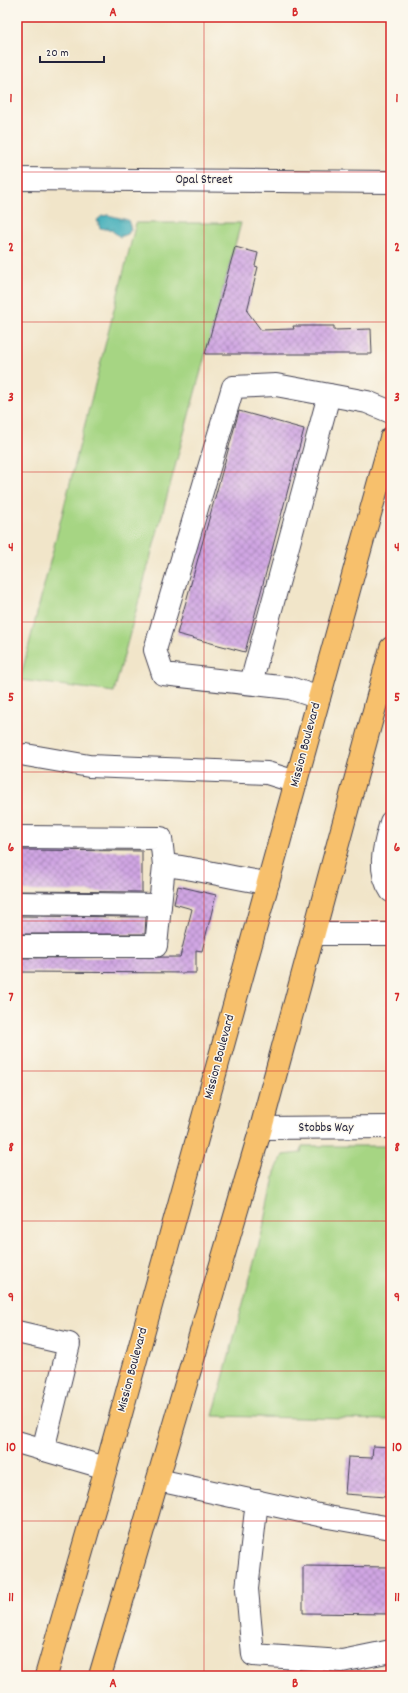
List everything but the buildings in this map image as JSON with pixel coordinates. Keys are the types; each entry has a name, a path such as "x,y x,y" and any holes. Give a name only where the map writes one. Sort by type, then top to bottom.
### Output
{"main road":[{"name":"Mission Boulevard","path":"46,1676 106,1468 391,438"},
{"path":"100,1676 261,1128 387,676 391,648"}],"street":[{"name":"Opal Street","path":"18,184 391,182"},
{"path":"319,698 290,688 163,674 155,650 233,387 276,385 367,402 391,412"},
{"path":"251,683 329,395"},
{"path":"26,755 89,766 267,773 296,782"},
{"path":"391,822 382,860 386,883 391,891"},
{"path":"17,838 161,838 164,865 156,946 17,946"},
{"path":"164,865 180,866 238,880 268,883"},
{"path":"17,903 160,905"},
{"path":"314,934 391,934"},
{"name":"Stobbs Way","path":"261,1128 391,1128"},
{"path":"17,1332 69,1344 43,1450"},
{"path":"17,1442 106,1468"},
{"path":"158,1480 391,1528"},
{"path":"257,1501 247,1589 253,1655 342,1661 391,1651"}],"green space":[{"path":"136,223 241,223 114,692 20,680"},
{"path":"302,1146 391,1146 391,1420 213,1416 265,1221 275,1172 283,1155 301,1153"}],"water":[{"path":"108,215 128,220 131,229 128,234 120,237 111,230 100,228 97,220 102,216"}]}
